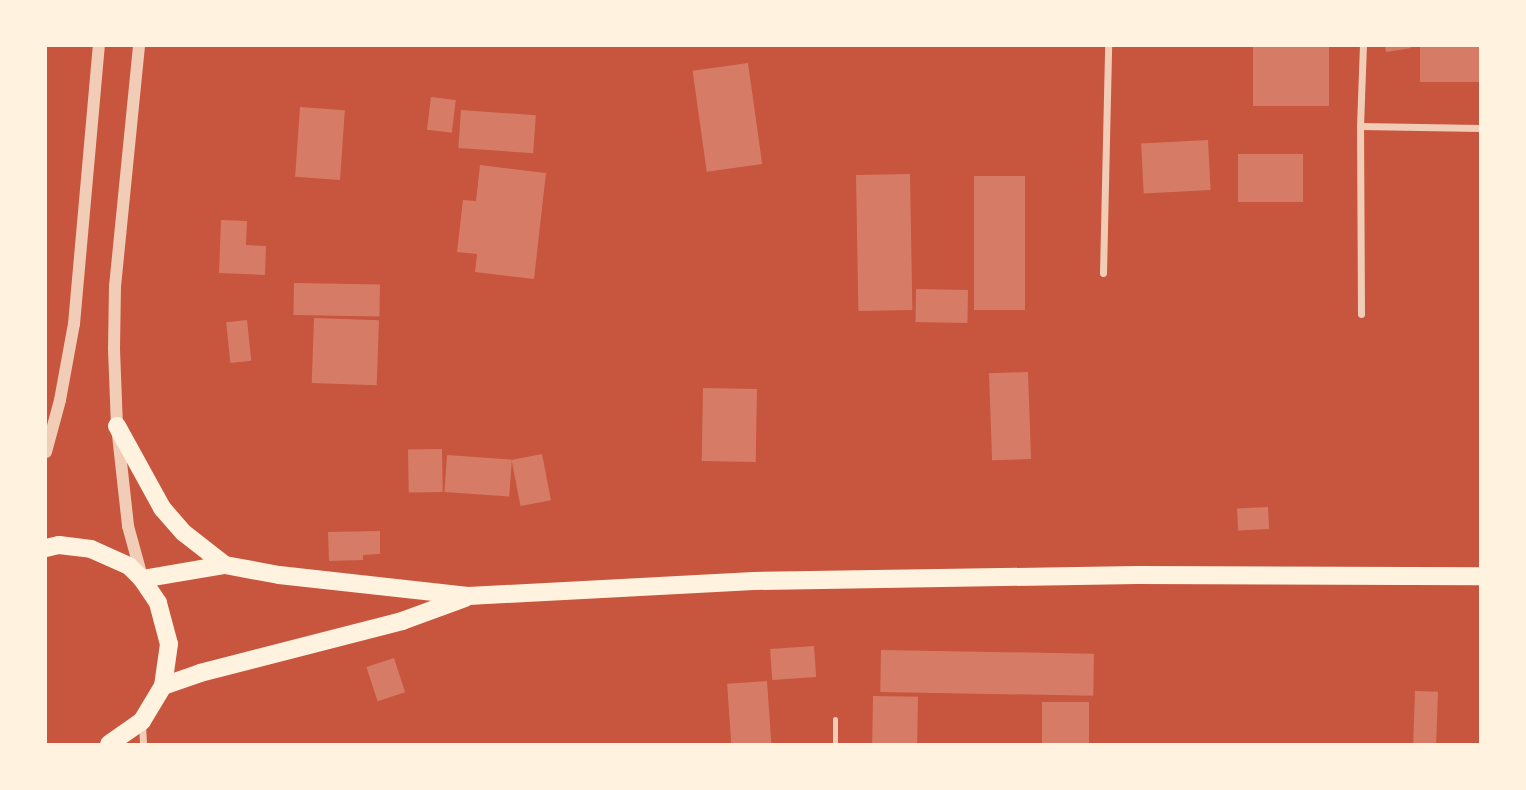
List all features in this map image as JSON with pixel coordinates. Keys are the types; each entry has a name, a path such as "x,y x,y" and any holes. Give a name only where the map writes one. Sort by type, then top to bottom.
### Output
{"main road":[{"path":"117,426 162,509 184,533 225,565"},
{"path":"46,548 59,545 91,549 129,566 142,579 158,603 169,644 163,686 142,721 109,744"},
{"path":"142,579 225,565 279,575 468,596 754,581 1138,575 1480,576"},
{"path":"163,686 200,673 402,621 468,596"}],"street":[{"path":"46,452 60,400 74,324 99,46"},
{"path":"139,46 119,238 114,349 117,426 128,526 142,579"},
{"path":"1104,273 1108,46"},
{"path":"1361,314 1360,126 1363,46"},
{"path":"1360,126 1480,128"},
{"path":"142,721 143,744"}],"lane":[{"path":"835,719 835,744"}],"building":[{"path":"1253,46 1329,46 1329,106 1253,106"},
{"path":"1385,46 1410,46 1411,48 1386,52"},
{"path":"1420,46 1480,46 1480,82 1420,82"},
{"path":"748,63 762,164 707,172 693,71"},
{"path":"431,97 456,100 452,133 427,130"},
{"path":"300,107 345,110 340,180 295,177"},
{"path":"461,110 536,115 533,153 458,148"},
{"path":"1208,140 1211,190 1144,193 1141,144"},
{"path":"1238,154 1303,154 1303,202 1238,202"},
{"path":"480,165 546,173 534,279 475,272 477,254 457,252 463,200 476,201"},
{"path":"910,174 912,310 858,311 856,175"},
{"path":"974,176 1025,176 1025,310 974,310"},
{"path":"221,220 247,221 246,245 266,246 265,275 219,273"},
{"path":"294,283 380,285 379,316 293,315"},
{"path":"916,289 968,290 967,323 915,322"},
{"path":"314,318 379,320 377,385 312,383"},
{"path":"247,320 251,361 230,363 226,322"},
{"path":"1028,372 1031,459 992,460 989,373"},
{"path":"703,388 757,389 756,462 702,461"},
{"path":"442,449 443,492 409,493 408,450"},
{"path":"542,454 551,500 521,506 512,460"},
{"path":"447,455 512,460 509,496 444,492"},
{"path":"1268,507 1269,529 1238,531 1237,509"},
{"path":"380,531 380,554 363,555 363,560 329,561 328,532"},
{"path":"814,646 816,677 772,680 770,649"},
{"path":"881,650 1094,654 1093,696 880,692"},
{"path":"394,658 405,692 378,701 366,667"},
{"path":"767,681 771,744 731,744 727,684"},
{"path":"1415,691 1438,692 1436,744 1413,744"},
{"path":"873,696 918,697 917,744 872,744"},
{"path":"1042,702 1089,702 1089,744 1042,744"}]}
